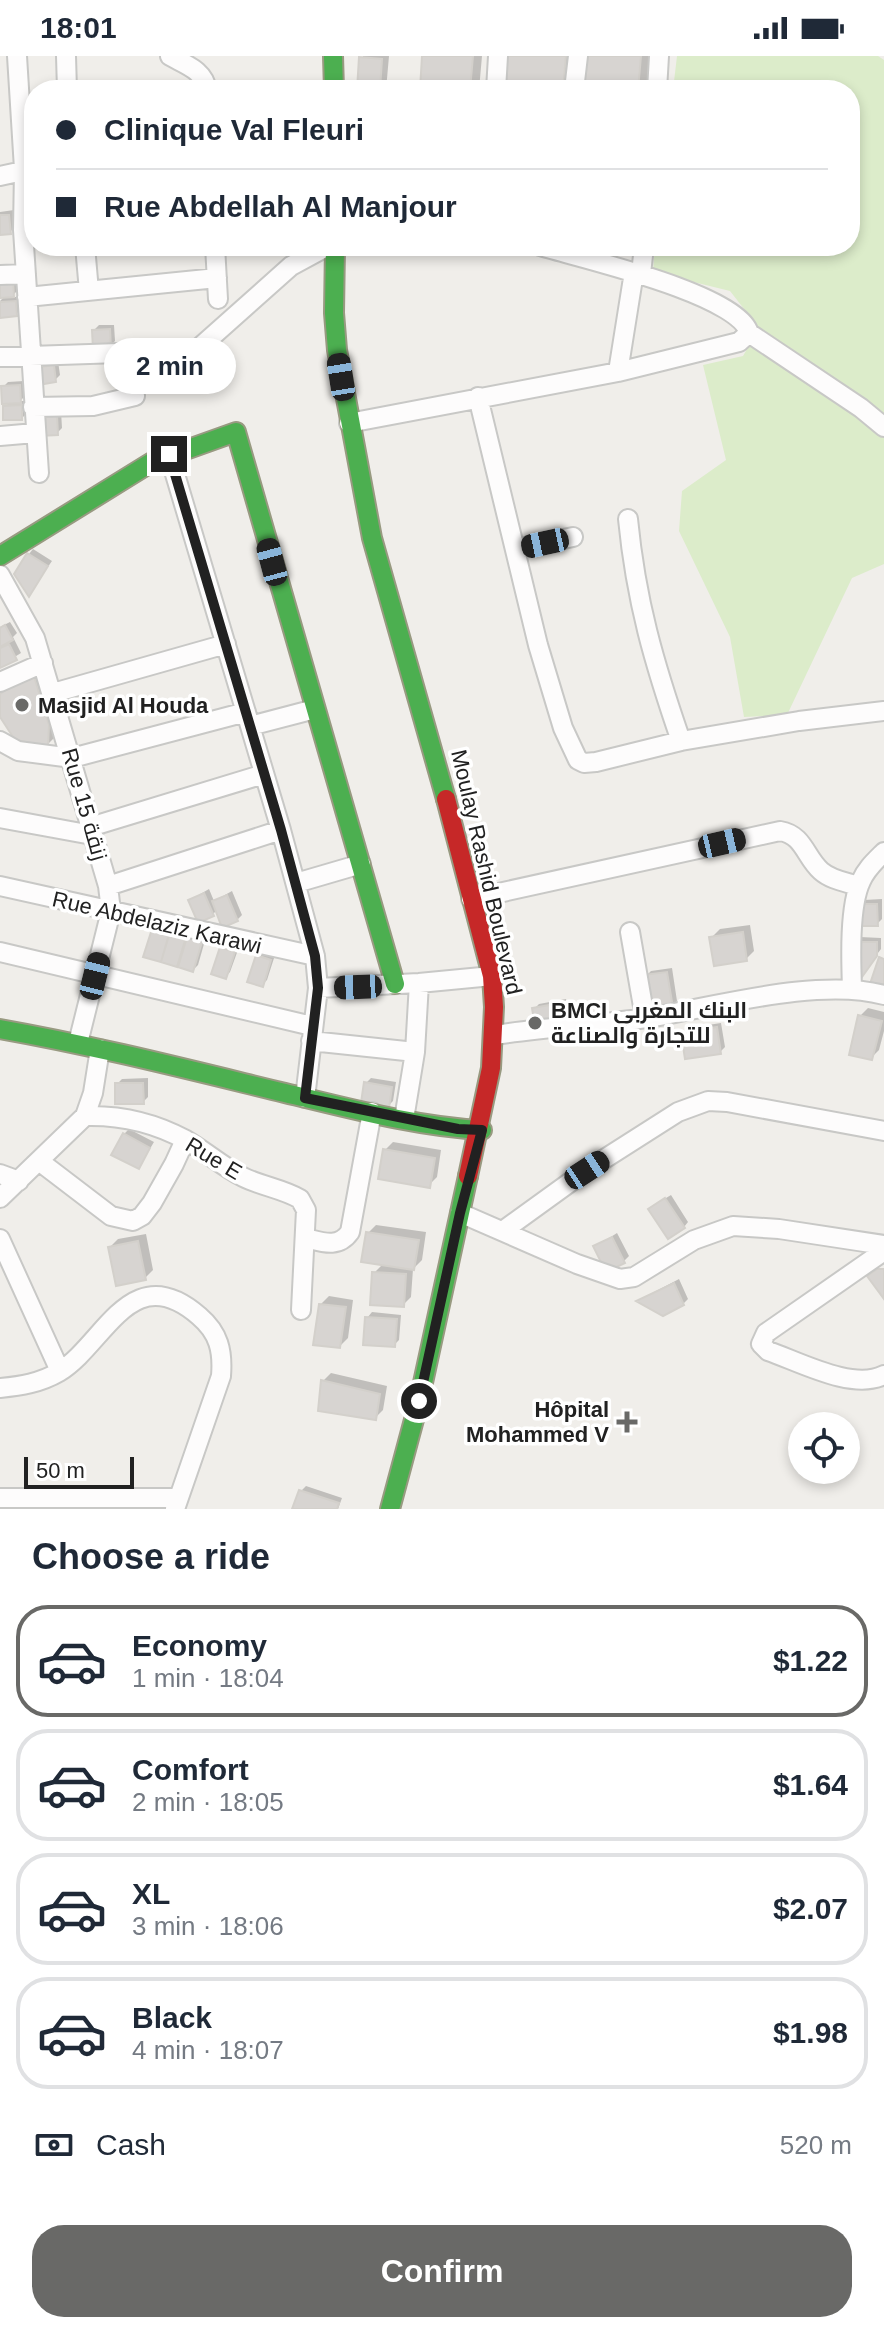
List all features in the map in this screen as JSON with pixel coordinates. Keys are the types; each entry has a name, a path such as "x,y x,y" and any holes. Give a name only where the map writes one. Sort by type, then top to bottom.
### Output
{"street":[{"path":"66,56 67,80"},
{"path":"333,56 334,80"},
{"path":"497,80 498,56"},
{"path":"575,80 578,56"},
{"path":"658,80 659,56"},
{"path":"175,59 198,72 204,80"},
{"path":"11,68 24,100"},
{"path":"0,176 24,170"},
{"path":"27,256 39,473"},
{"path":"86,256 89,291"},
{"path":"216,256 218,299"},
{"path":"0,357 149,352 190,356 291,266 310,256"},
{"name":"Moulay Rashid Boulevard","path":"335,256 335,325 349,423 372,538 429,734 492,976 496,1008 492,1074 482,1130 390,1509"},
{"path":"580,256 638,273 705,299 744,323 749,333 861,408 884,427"},
{"path":"618,372 642,256"},
{"path":"0,275 26,274"},
{"path":"27,297 217,278"},
{"path":"349,423 618,372 739,342 749,333"},
{"path":"33,407 93,406 135,396"},
{"path":"478,397 538,645 563,728 578,760 596,762 681,741 799,721 884,711"},
{"path":"0,556 106,488 169,454 236,432 395,984"},
{"path":"0,436 35,433"},
{"path":"169,454 281,830 315,956 318,988 305,1098"},
{"path":"628,519 633,575 642,617 681,741"},
{"path":"516,549 573,537"},
{"name":"Rue 15 زنقة","path":"0,575 35,638 108,886 111,911 78,1043"},
{"path":"53,693 226,644"},
{"path":"0,682 43,663"},
{"path":"0,741 18,751 72,758 248,719 315,709"},
{"path":"0,818 91,831 264,774"},
{"path":"108,886 281,830"},
{"path":"471,899 780,831 797,837 818,869 858,886"},
{"path":"852,988 852,938 858,886 866,871 884,852"},
{"path":"296,883 361,864"},
{"name":"Rue Abdelaziz Karawi","path":"0,886 315,956"},
{"path":"630,932 645,1018"},
{"path":"0,952 312,1033 415,1052"},
{"path":"318,988 492,976"},
{"path":"404,1119 415,1052 419,983"},
{"path":"495,1035 645,1018 782,995 852,988 884,995"},
{"path":"0,1029 78,1043 404,1119 482,1130"},
{"path":"0,1198 85,1116 93,1093 100,1049"},
{"path":"504,1230 587,1170 695,1104 727,1102 884,1131"},
{"path":"301,1310 305,1238 336,1243 350,1232 372,1112"},
{"name":"Rue E","path":"85,1116 128,1119 185,1140 239,1175 300,1199 306,1210 305,1238"},
{"path":"39,1161 111,1216 133,1221 142,1216 152,1203 185,1140"},
{"path":"0,1174 19,1181"},
{"path":"460,1213 577,1264 620,1279 634,1277 694,1240 733,1226 779,1229 884,1245"},
{"path":"0,1239 60,1371"},
{"path":"884,1251 766,1333 761,1344 768,1351 852,1380 872,1380 884,1375"},
{"path":"0,1388 26,1386 60,1371 115,1314 148,1297 159,1296 193,1310 208,1323 219,1339 221,1376 176,1504 0,1498"}],"green space":[{"path":"677,56 878,56 884,60 884,564 852,578 787,715 744,717 730,637 679,531 682,491 726,460 703,365 743,356 759,328 730,291 653,272 654,256 860,256 860,80 674,80"}],"building":[{"path":"422,56 473,56 471,80 421,80"},
{"path":"506,56 566,56 564,80 504,80"},
{"path":"585,56 641,56 639,80 583,80"},
{"path":"359,57 382,59 381,80 358,80"},
{"path":"0,215 9,215 11,234 0,235"},
{"path":"13,280 14,297 0,298 0,281"},
{"path":"16,301 17,316 0,318 0,302"},
{"path":"110,329 111,348 93,349 92,330"},
{"path":"54,365 56,382 38,385 35,368"},
{"path":"20,385 21,403 2,404 1,386"},
{"path":"22,405 22,420 3,420 3,406"},
{"path":"57,415 58,435 39,436 37,417"},
{"path":"27,553 48,566 29,597 14,574"},
{"path":"5,625 13,640 0,647 0,628"},
{"path":"9,644 17,660 0,668 0,648"},
{"name":"Masjid Al Houda","path":"33,673 49,725 48,746 15,740 0,717 0,694"},
{"path":"204,893 214,916 198,923 188,900"},
{"path":"227,895 238,921 222,928 212,901"},
{"path":"857,904 877,904 878,926 858,926"},
{"path":"152,929 169,934 161,962 143,957"},
{"path":"170,932 186,937 177,967 161,962"},
{"path":"743,932 747,961 714,966 709,937"},
{"path":"187,937 202,942 193,972 178,967"},
{"path":"853,942 877,942 877,956 862,977 852,961"},
{"path":"220,947 235,952 226,979 211,974"},
{"path":"256,955 271,960 263,987 247,982"},
{"path":"879,957 884,959 884,989 870,984"},
{"path":"667,972 673,1008 649,1012 643,975"},
{"path":"561,1003 565,1021 535,1026 532,1008"},
{"path":"858,1015 882,1021 872,1060 849,1055"},
{"path":"717,1027 721,1054 685,1059 681,1033"},
{"path":"364,1082 392,1087 389,1108 361,1103"},
{"path":"115,1083 143,1083 144,1104 115,1104"},
{"path":"123,1133 150,1148 139,1169 111,1155"},
{"path":"383,1149 435,1158 430,1188 378,1179"},
{"path":"665,1198 685,1228 668,1239 648,1209"},
{"path":"366,1232 419,1240 414,1270 361,1262"},
{"path":"612,1237 625,1263 606,1272 593,1246"},
{"path":"138,1241 146,1280 116,1286 108,1247"},
{"path":"877,1269 884,1269 884,1299 867,1276"},
{"path":"372,1272 406,1274 404,1307 370,1305"},
{"path":"674,1283 684,1305 663,1316 636,1301"},
{"path":"319,1304 346,1307 340,1348 313,1345"},
{"path":"365,1317 397,1319 395,1347 363,1345"},
{"path":"321,1380 380,1394 376,1420 318,1411"},
{"path":"299,1490 339,1503 337,1509 292,1509"}],"traffic: fast":[{"path":"333,56 334,80"},
{"path":"335,256 337,350 372,538 446,799"},
{"path":"0,556 152,462 236,432 395,984"},
{"path":"0,1029 383,1116 482,1130"},
{"path":"390,1509 419,1401 468,1176"}],"traffic: jam":[{"path":"446,799 492,976 494,1007 491,1068 468,1176"}],"place":[{"name":"Masjid Al Houda","path":"22,705"},
{"name":"BMCI البنك المغربي للتجارة والصناعة","path":"535,1023"},
{"name":"Hôpital Mohammed V","path":"627,1422"}],"route":[{"path":"169,454 281,830 315,956 318,988 305,1098 458,1129 482,1130 460,1213 419,1401"}]}
